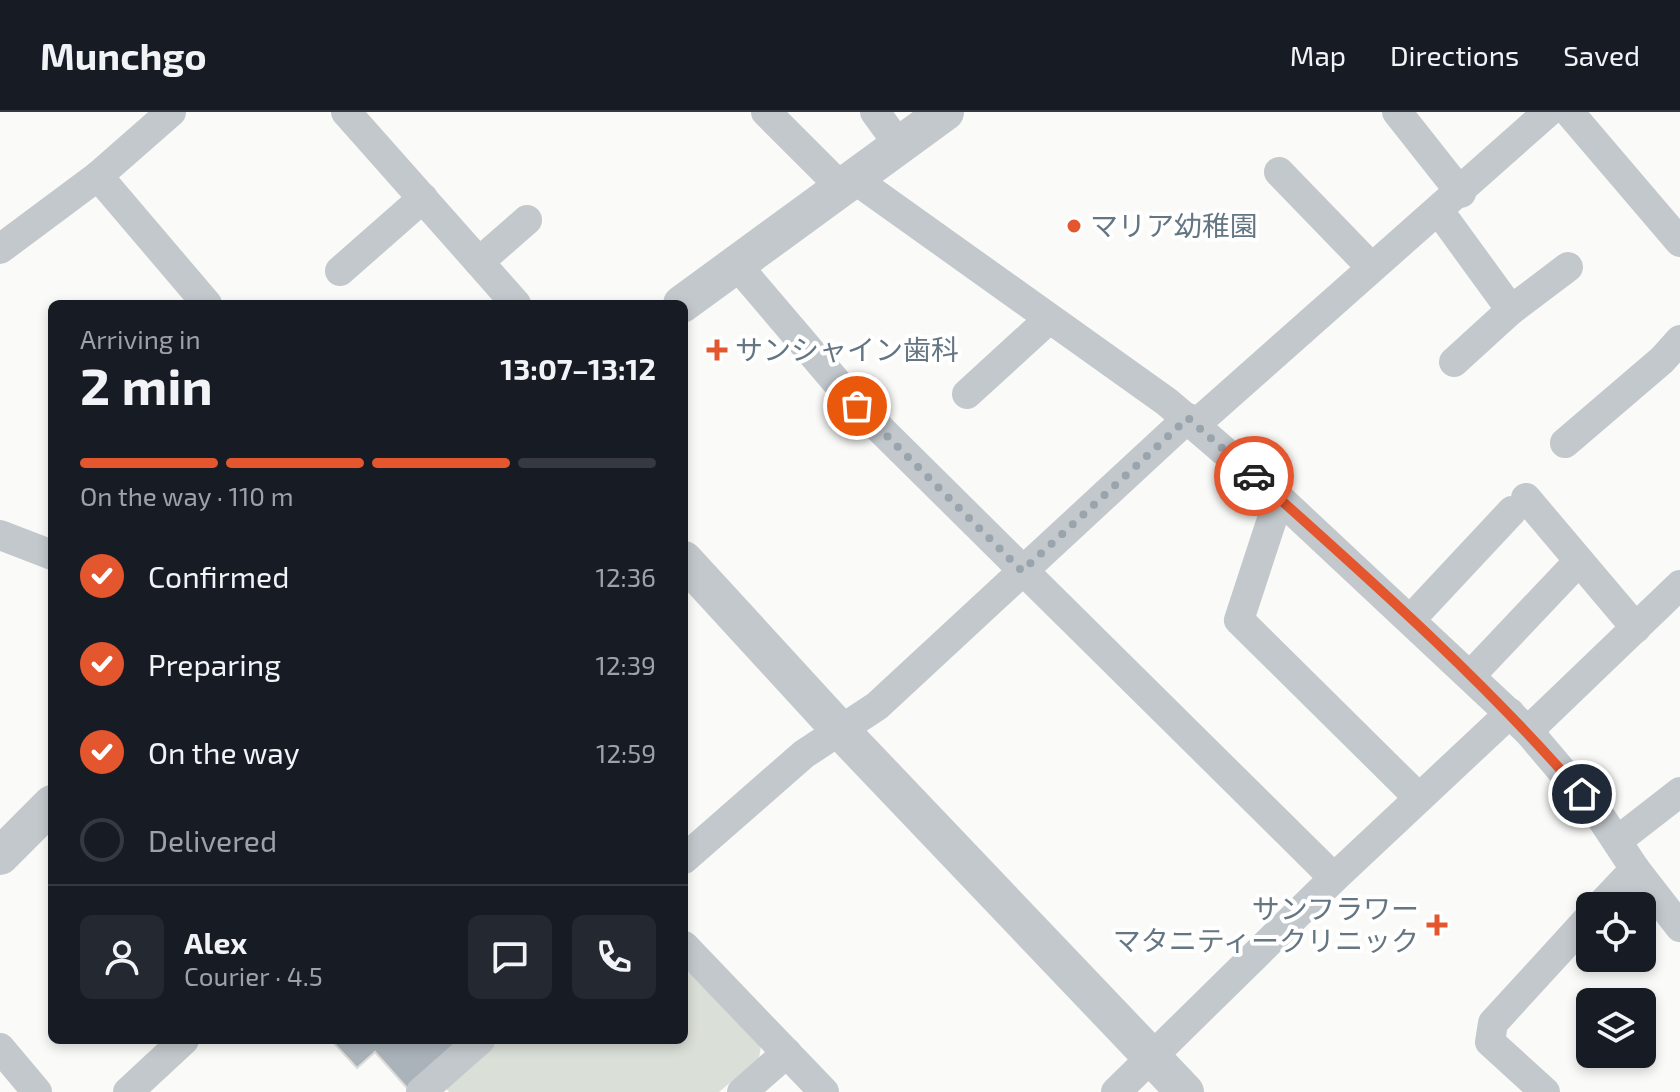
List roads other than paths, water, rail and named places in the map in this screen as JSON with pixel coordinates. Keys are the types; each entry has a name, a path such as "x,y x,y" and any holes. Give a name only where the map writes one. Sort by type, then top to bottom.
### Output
{"street":[{"path":"4,236 98,176 171,112"},
{"path":"346,112 512,300"},
{"path":"766,112 847,183 976,263 1048,320 1192,421 1279,498 1519,722 1600,816 1635,869 1680,927"},
{"path":"875,112 899,145"},
{"path":"687,300 945,112"},
{"path":"1397,112 1511,310"},
{"path":"688,856 804,754 877,706 1022,571 1192,421 1450,202 1548,112"},
{"path":"1569,112 1680,242"},
{"path":"1279,172 1371,267"},
{"path":"98,176 204,300"},
{"path":"340,271 423,198"},
{"path":"479,262 527,220"},
{"path":"736,264 857,406 1334,878"},
{"path":"1454,362 1511,310 1568,267"},
{"path":"967,394 1048,320"},
{"path":"1565,443 1662,360 1680,340"},
{"path":"1279,498 1239,620 1419,798"},
{"path":"1411,619 1519,505 1578,562 1636,628"},
{"path":"0,535 48,553"},
{"path":"1471,675 1578,562"},
{"path":"688,564 840,730 1185,1092"},
{"path":"1116,1092 1419,798 1636,628 1680,585"},
{"path":"1617,841 1680,792"},
{"path":"0,856 48,808"},
{"path":"1613,892 1635,869"},
{"path":"1545,1092 1490,1042 1493,1023 1576,932"},
{"path":"688,950 824,1092"},
{"path":"128,1092 180,1044"},
{"path":"421,1092 475,1044"},
{"path":"0,1048 37,1092"},
{"path":"742,1092 787,1053"}],"place":[{"name":"マリア幼稚園","path":"1074,226"},
{"name":"サンシャイン歯科","path":"717,350"},
{"name":"サンフラワー マタニティークリニック","path":"1437,925"}]}
